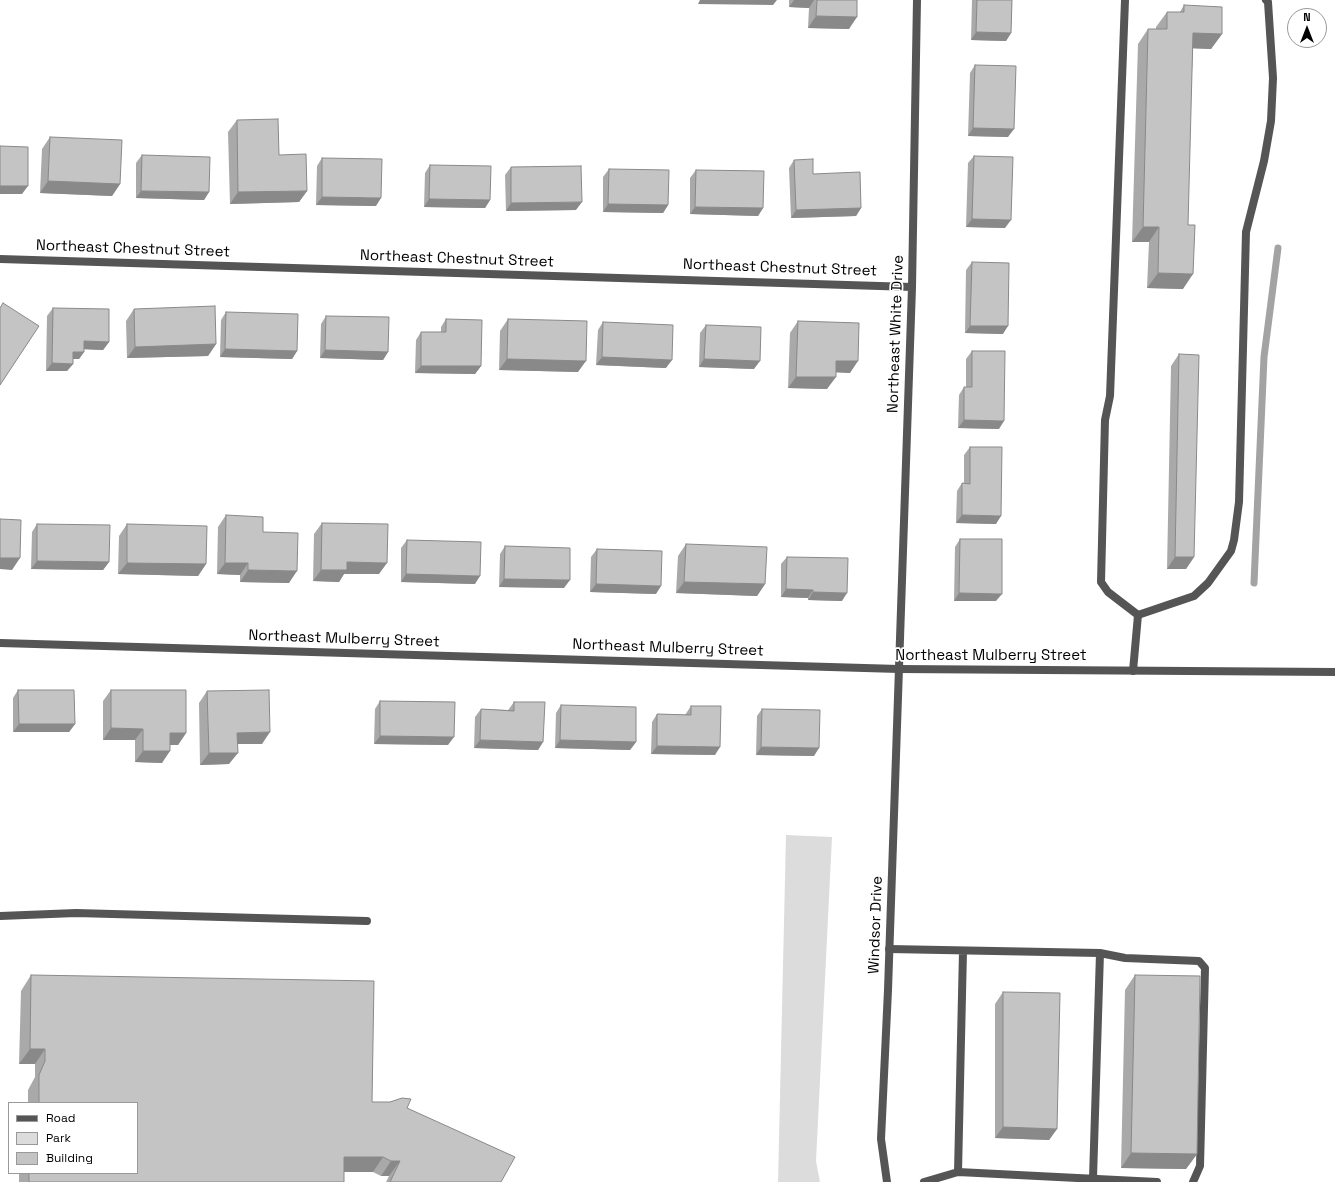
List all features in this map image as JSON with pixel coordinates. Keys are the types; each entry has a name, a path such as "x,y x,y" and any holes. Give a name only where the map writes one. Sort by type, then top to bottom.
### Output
{"street":[{"name":"Northeast White Drive","path":"900,669 912,286 917,0"},
{"path":"1125,0 1110,396 1105,420 1101,582 1108,592 1138,615"},
{"path":"1138,615 1194,596 1208,582 1231,551 1234,540 1239,502 1246,232 1264,161 1270,121 1273,85 1268,9 1266,0"},
{"name":"Northeast Chestnut Street","path":"0,259 912,286"},
{"path":"1133,671 1138,615"},
{"name":"Northeast Mulberry Street","path":"0,643 900,669 1335,672"},
{"name":"Windsor Drive","path":"887,1182 881,1139 900,669"},
{"path":"0,916 76,913 367,921"},
{"path":"889,949 1100,953 1125,958 1200,961 1205,968 1200,1166 1193,1182"},
{"path":"958,1172 964,951"},
{"path":"1093,1178 1100,953"},
{"path":"924,1182 958,1172 1157,1182"}],"green space":[{"path":"786,835 832,837 816,1161 820,1182 778,1182"}],"building":[{"path":"817,0 857,0 857,17 816,16"},
{"path":"977,0 1012,0 1011,33 976,32"},
{"path":"1184,5 1222,7 1222,34 1193,33 1188,225 1195,225 1193,274 1158,273 1159,227 1143,227 1148,29 1167,29 1167,12 1184,12"},
{"path":"975,65 1016,66 1014,129 973,128"},
{"path":"278,119 279,155 306,154 307,191 238,192 237,120"},
{"path":"50,137 122,140 120,184 48,181"},
{"path":"0,146 28,147 28,186 0,186"},
{"path":"142,155 210,157 209,192 141,191"},
{"path":"974,156 1013,157 1011,220 972,219"},
{"path":"322,158 382,159 381,198 322,197"},
{"path":"813,159 813,174 860,172 861,208 796,210 794,160"},
{"path":"430,165 491,166 490,200 429,199"},
{"path":"581,166 582,202 511,203 511,167"},
{"path":"609,169 669,170 668,205 608,204"},
{"path":"696,170 764,171 763,208 695,207"},
{"path":"972,262 1009,263 1008,326 970,326"},
{"path":"3,303 39,326 0,385 0,308"},
{"path":"215,306 216,344 135,347 134,309"},
{"path":"53,308 109,309 109,342 84,341 84,352 73,352 73,364 52,363"},
{"path":"226,312 298,314 297,351 225,349"},
{"path":"326,316 389,317 388,352 325,350"},
{"path":"446,319 482,320 481,366 421,366 421,332 446,332"},
{"path":"508,319 587,321 586,361 507,359"},
{"path":"798,321 859,323 858,361 836,361 836,377 796,377"},
{"path":"603,322 673,325 672,360 602,357"},
{"path":"706,325 761,327 760,361 704,359"},
{"path":"972,351 1005,351 1004,421 964,420 964,387 972,387"},
{"path":"1179,354 1199,355 1194,557 1175,557"},
{"path":"970,447 1002,447 1001,516 962,515 962,483 970,484"},
{"path":"226,515 263,517 263,532 298,533 297,571 248,570 248,563 225,563"},
{"path":"0,519 21,520 20,558 0,558"},
{"path":"322,523 388,524 387,563 347,562 347,570 321,570"},
{"path":"37,524 110,525 109,562 37,561"},
{"path":"127,524 207,526 206,564 127,563"},
{"path":"960,539 1002,539 1002,594 959,593"},
{"path":"407,540 481,542 480,576 406,574"},
{"path":"686,544 767,547 765,584 684,582"},
{"path":"505,546 570,548 570,580 504,579"},
{"path":"597,549 662,551 661,586 596,584"},
{"path":"787,557 848,558 847,593 813,592 813,590 786,589"},
{"path":"18,690 74,690 75,724 19,724"},
{"path":"111,690 186,690 186,733 170,733 170,751 143,751 143,729 111,728"},
{"path":"269,690 270,732 237,733 238,753 209,753 207,691"},
{"path":"380,701 455,702 454,737 380,736"},
{"path":"514,702 545,702 543,742 480,740 481,709 514,711"},
{"path":"561,705 636,707 636,742 560,740"},
{"path":"691,706 721,706 720,747 657,746 657,714 691,715"},
{"path":"762,709 820,710 819,748 761,747"},
{"path":"31,975 374,981 372,1102 390,1102 402,1098 411,1099 407,1108 515,1157 501,1182 390,1182 400,1161 391,1161 383,1157 344,1157 344,1182 29,1182 29,1174 138,1174 138,1102 39,1102 39,1075 45,1061 45,1049 30,1049"},
{"path":"1135,975 1200,976 1197,1154 1131,1153"},
{"path":"1003,992 1060,993 1057,1129 1003,1127"}],"waterway":[{"path":"1254,583 1264,357 1278,248"}]}
